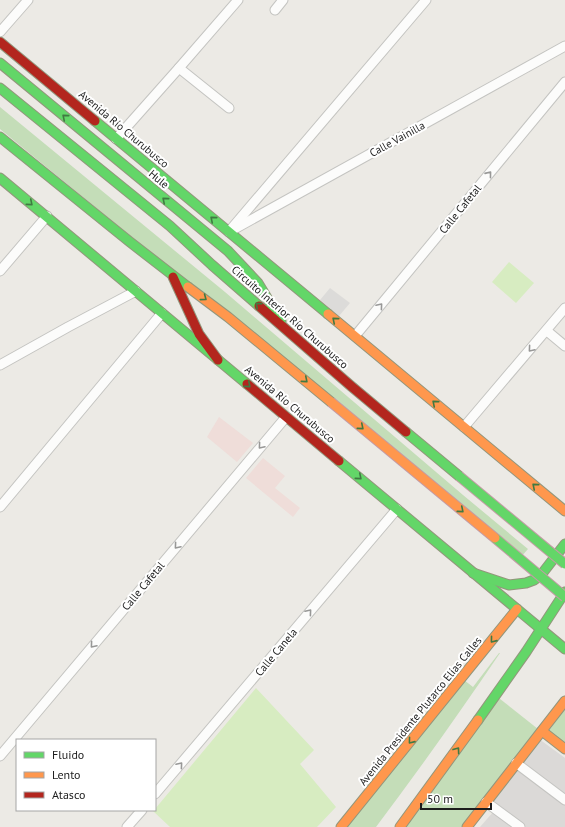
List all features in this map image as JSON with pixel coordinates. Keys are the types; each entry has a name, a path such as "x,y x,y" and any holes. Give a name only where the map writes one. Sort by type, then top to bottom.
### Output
{"main road":[{"name":"Avenida Río Churubusco","path":"0,42 565,511"},
{"path":"8,48 17,77"},
{"name":"Hule","path":"0,63 228,251 258,283 286,330"},
{"name":"Circuito Interior Río Churubusco","path":"0,88 170,226 212,265 351,386 565,564"},
{"path":"0,137 172,275 228,317 565,597"},
{"name":"Avenida Río Churubusco","path":"0,178 565,649"},
{"path":"172,275 199,334 218,360"},
{"path":"473,573 509,585 526,583 541,575 565,544"},
{"path":"400,827 460,746 542,629 565,592"},
{"name":"Avenida Presidente Plutarco Elías Calles","path":"341,827 517,609"},
{"path":"467,827 565,701"},
{"path":"542,731 565,749"}],"street":[{"path":"0,32 28,0"},
{"path":"116,139 238,0"},
{"path":"275,10 283,0"},
{"path":"229,232 426,0"},
{"name":"Calle Vainilla","path":"229,232 565,46"},
{"path":"179,68 229,108"},
{"name":"Calle Cafetal","path":"355,336 565,82"},
{"path":"0,271 47,216"},
{"path":"0,365 136,291"},
{"path":"464,427 564,310"},
{"path":"0,507 162,313"},
{"path":"547,330 565,346"},
{"name":"Calle Cafetal","path":"0,756 286,417"},
{"name":"Calle Canela","path":"156,793 397,509"},
{"path":"516,763 565,800"},
{"path":"486,802 520,827"},
{"path":"127,827 141,811"}],"shaded area":[{"path":"330,288 350,303 339,316 320,300"},
{"path":"219,417 253,443 237,462 207,437"},
{"path":"263,458 285,476 275,488 300,508 293,517 246,478"},
{"path":"539,739 565,758 565,796 521,762"},
{"path":"519,768 565,803 565,827 526,827 493,802"},
{"path":"494,811 515,827 480,827"}],"green space":[{"path":"0,107 225,292 528,549 521,557 0,129"},
{"path":"509,262 534,283 516,303 492,282"},
{"path":"499,653 439,741 376,827 345,827 464,680 473,687"},
{"path":"256,688 314,750 300,764 336,807 317,827 170,827 153,811 156,811 156,808"},
{"path":"495,695 538,729 463,827 406,827"},
{"path":"565,709 565,750 545,736"}],"traffic: fast":[{"path":"0,63 228,251 258,283 281,321"},
{"path":"0,88 170,226 259,306"},
{"path":"95,121 328,314"},
{"path":"0,137 188,287"},
{"path":"0,178 247,384"},
{"path":"406,432 459,476"},
{"path":"339,461 565,649"},
{"path":"459,476 565,564"},
{"path":"495,538 565,597"},
{"path":"473,573 509,585 526,583 541,575 565,544"},
{"path":"478,720 526,652 565,592"}],"traffic: slow":[{"path":"188,287 228,317 331,402"},
{"path":"328,314 565,511"},
{"path":"331,402 495,538"},
{"path":"341,827 517,609"},
{"path":"467,827 565,701"},
{"path":"400,827 478,720"},
{"path":"542,731 565,749"}],"traffic: jam":[{"path":"0,42 95,121"},
{"path":"173,277 199,334 218,360"},
{"path":"259,306 406,432"},
{"path":"247,384 339,461"}]}
